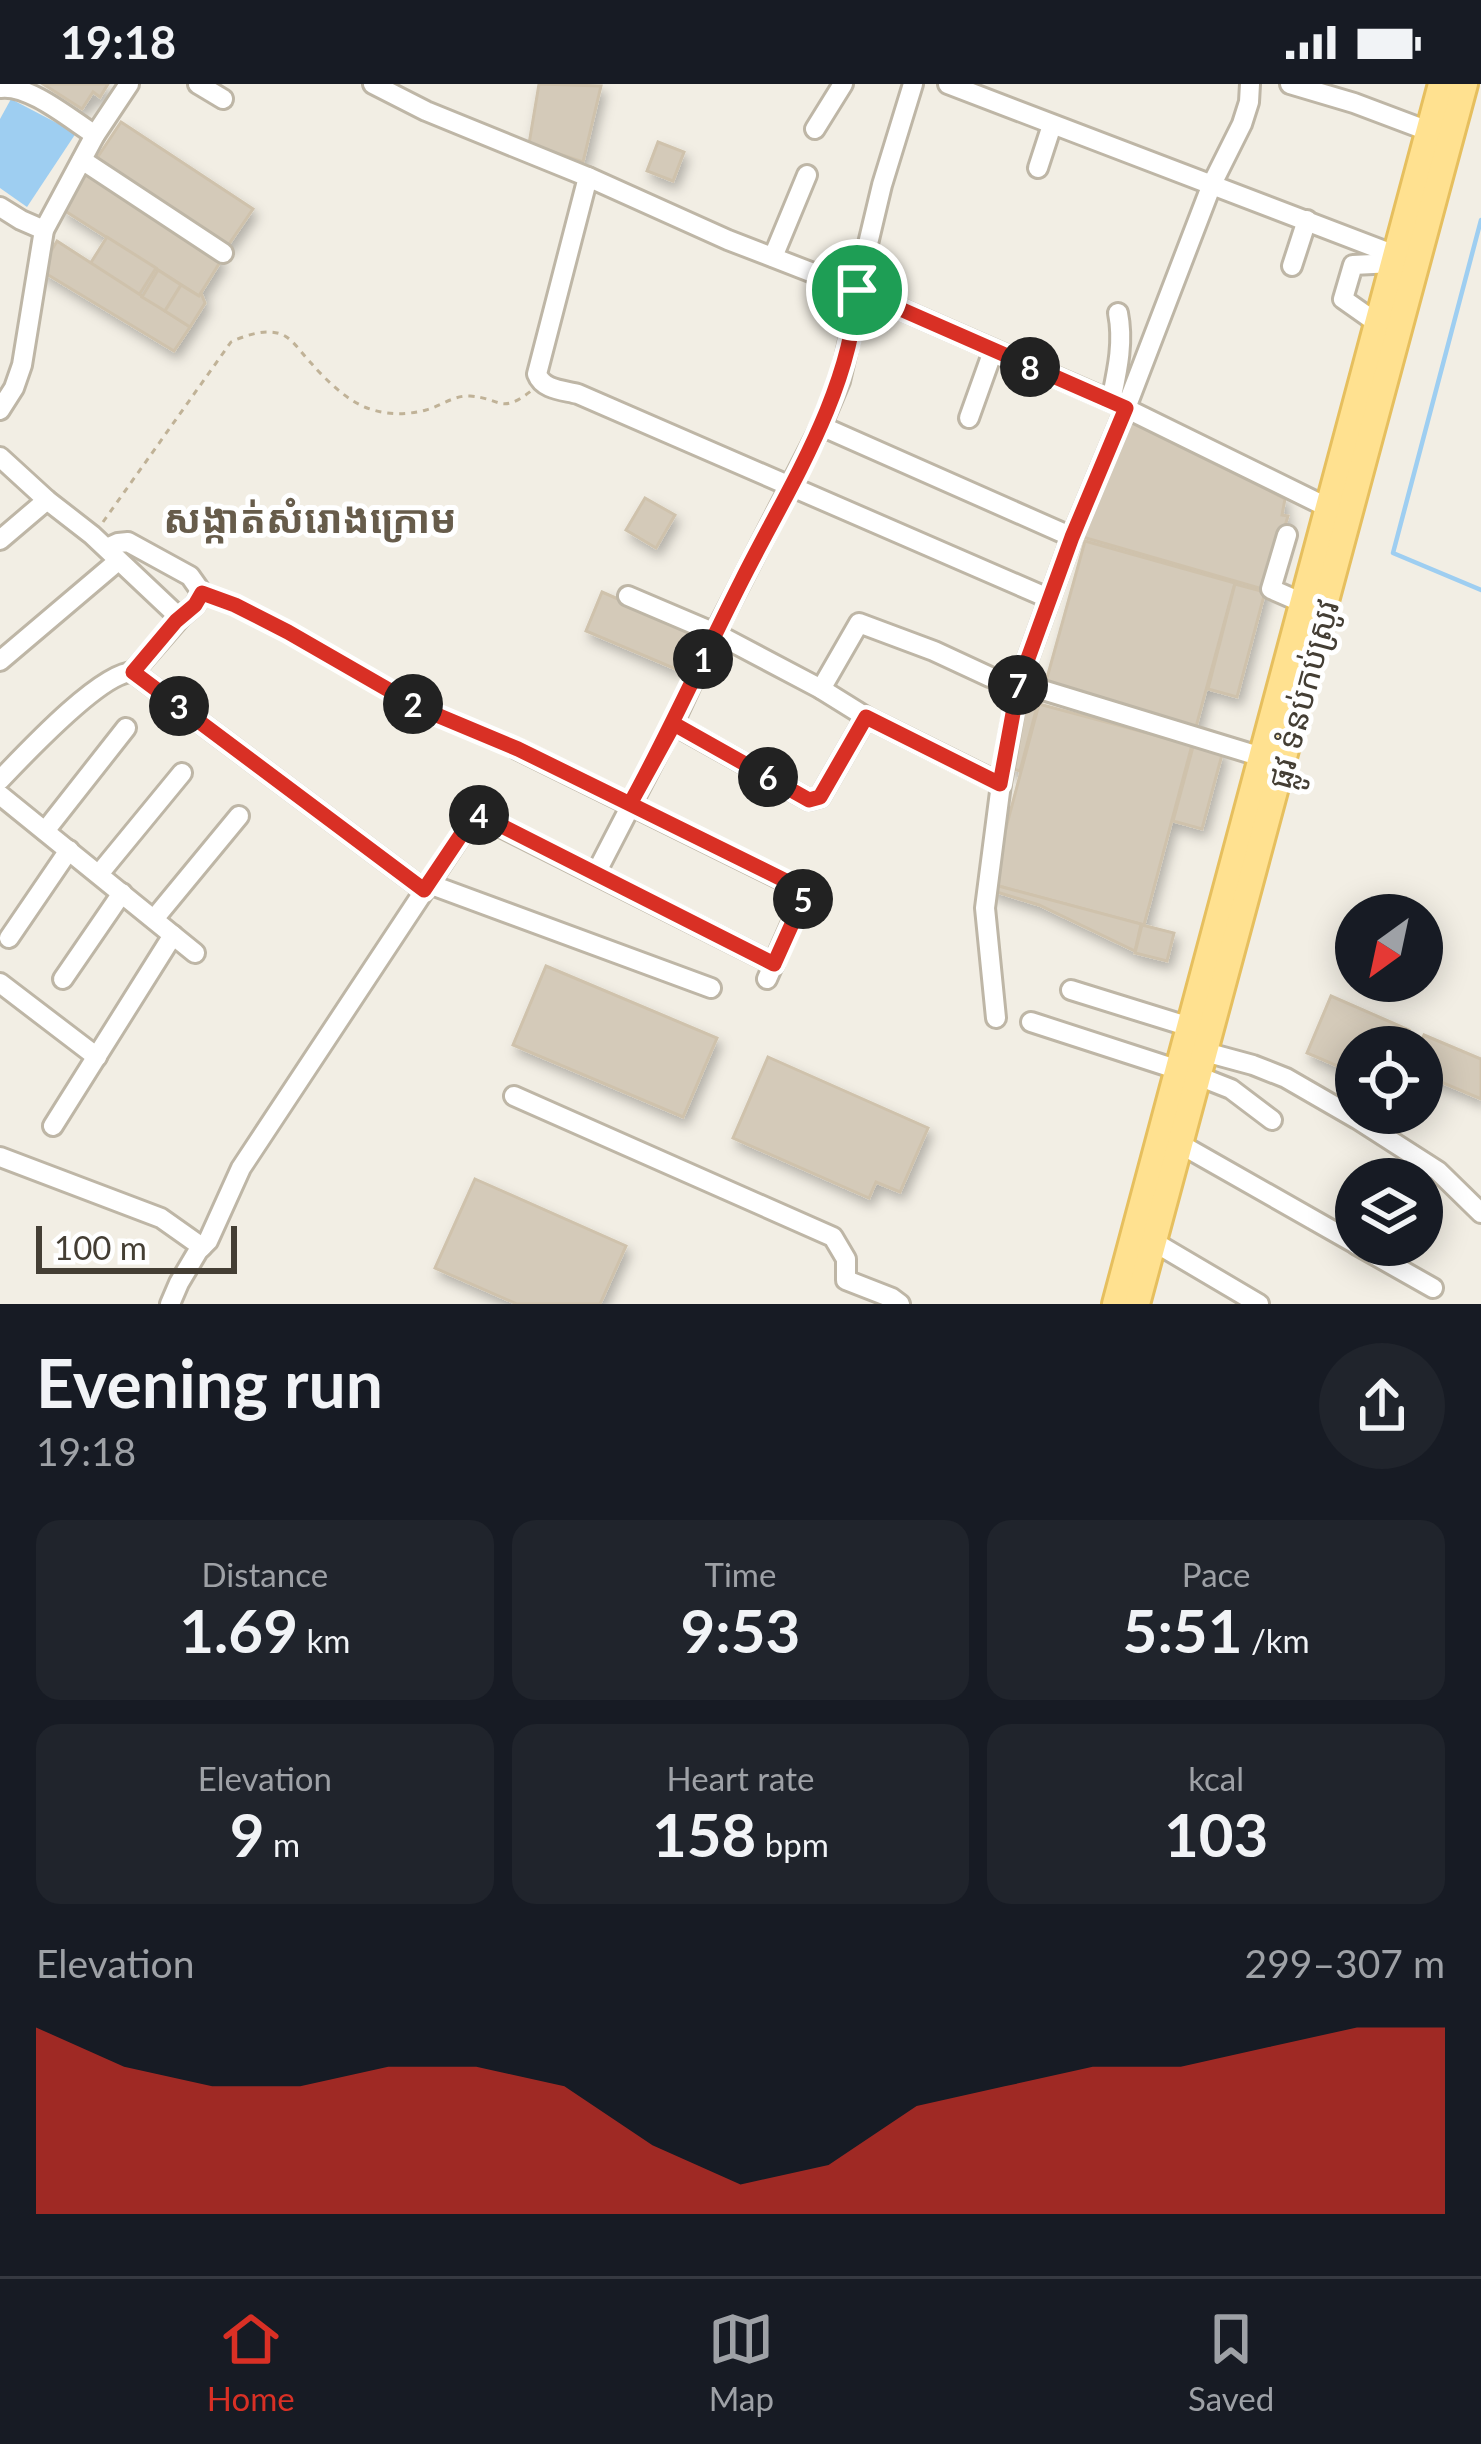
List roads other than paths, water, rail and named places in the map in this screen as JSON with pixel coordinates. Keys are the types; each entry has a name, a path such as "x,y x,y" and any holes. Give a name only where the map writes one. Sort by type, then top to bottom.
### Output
{"main road":[{"name":"ផ្លូវ ទំនប់កប់ស្រូវ","path":"1137,1304 1180,1144 1194,1066 1190,1027 1303,603 1339,513 1394,259 1457,97"},
{"name":"ផ្លូវ ទំនប់កប់ស្រូវ","path":"1115,1304 1194,1066 1440,135"}],"street":[{"path":"0,410 22,365 44,230 95,135 129,84"},
{"path":"198,84 224,99"},
{"path":"374,84 426,111 1119,405 1339,513"},
{"path":"815,129 843,84"},
{"path":"596,873 674,724 840,381 882,185 913,84"},
{"path":"948,84 1307,220 1394,259"},
{"path":"996,1018 985,908 1018,686 1119,405 1242,124 1250,84"},
{"path":"1291,84 1440,135"},
{"path":"6,86 33,94 95,135"},
{"path":"1038,168 1052,125"},
{"path":"82,160 223,253"},
{"path":"772,257 806,175"},
{"path":"589,178 539,380 1048,598"},
{"path":"0,207 44,230"},
{"path":"1292,266 1307,220"},
{"path":"1377,323 1342,299 1353,266 1394,259"},
{"path":"1118,313 1119,405"},
{"path":"969,418 993,351"},
{"path":"821,426 1072,537"},
{"path":"0,457 180,618"},
{"path":"0,540 47,500"},
{"path":"1287,535 1271,589 1303,603"},
{"path":"0,661 106,548 128,542 190,576 202,593 133,672"},
{"path":"628,596 715,634 1000,784"},
{"path":"821,689 860,623 1018,686"},
{"path":"0,780 78,705 121,672 133,672 426,887 711,988"},
{"path":"1046,691 1262,757"},
{"path":"674,724 809,800 820,797 866,717"},
{"path":"45,831 127,728"},
{"path":"170,1304 241,1168 475,814 596,873 771,972 805,895 802,889 518,749"},
{"path":"99,874 182,773"},
{"path":"0,823 7,801 195,953"},
{"path":"154,919 238,816"},
{"path":"9,938 69,850"},
{"path":"63,979 122,893"},
{"path":"53,1126 173,935"},
{"path":"0,983 97,1057"},
{"path":"1071,990 1190,1027"},
{"path":"1031,1022 1194,1066 1253,1065 1286,1078 1438,1171 1481,1213"},
{"path":"1194,1066 1272,1120"},
{"path":"514,1096 833,1237 846,1259 846,1280 900,1304"},
{"path":"1180,1144 1335,1232"},
{"path":"0,1157 161,1219 202,1246"},
{"path":"1154,1242 1258,1304"},
{"path":"1394,1266 1433,1288"}],"water":[{"path":"11,99 76,133 27,207 0,188 0,119"}],"waterway":[{"path":"1481,220 1393,553 1481,590"}],"district":[{"name":"សង្កាត់សំរោងក្រោម","path":"310,519"}]}
